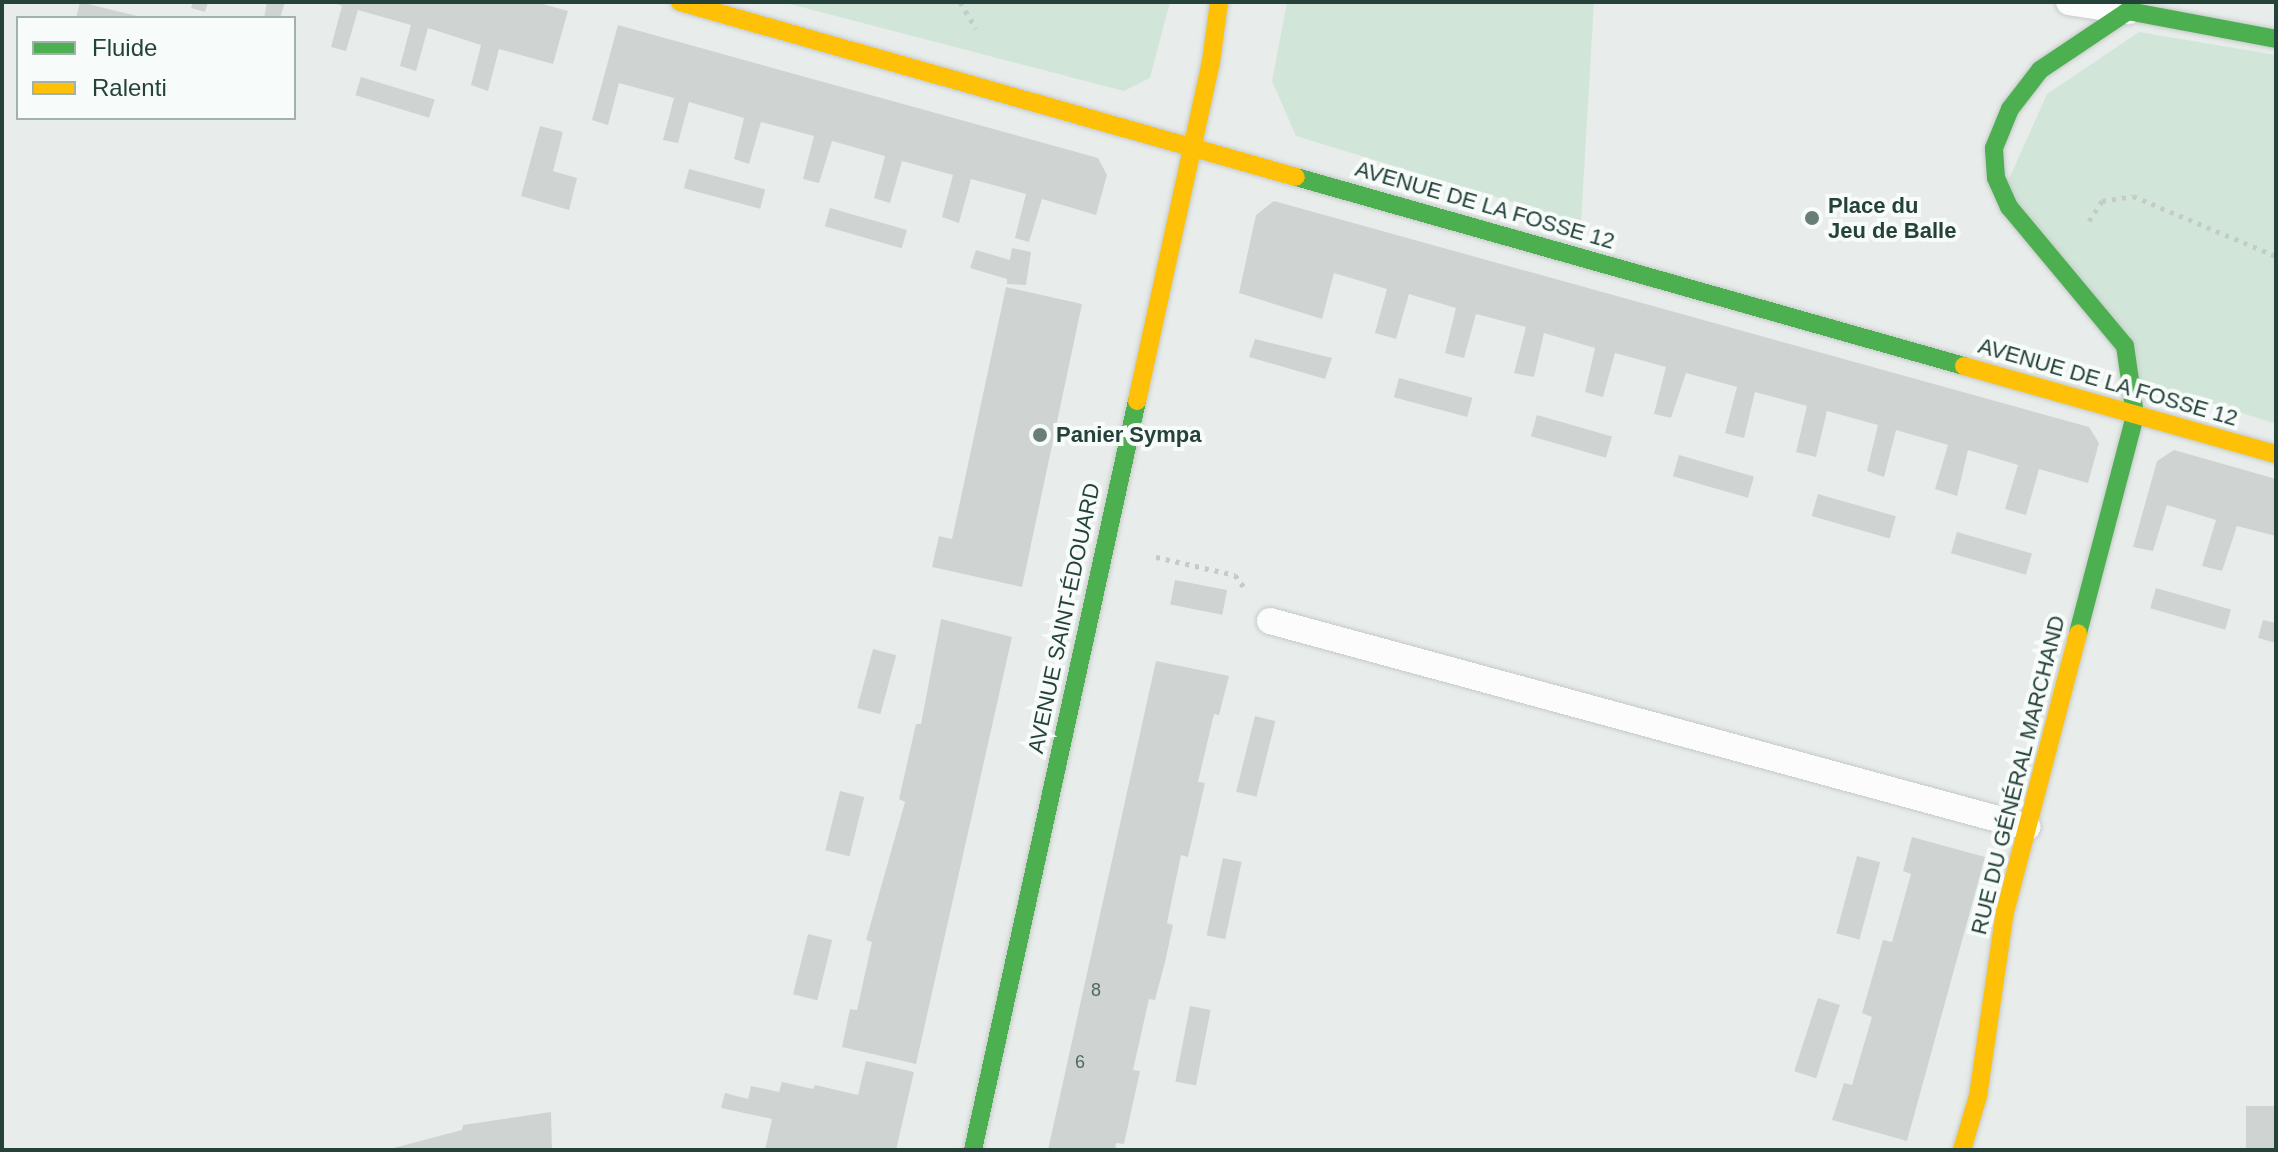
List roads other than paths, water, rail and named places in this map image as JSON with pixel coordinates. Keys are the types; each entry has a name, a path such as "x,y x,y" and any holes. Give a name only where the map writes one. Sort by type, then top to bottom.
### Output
{"street":[{"name":"AVENUE DE LA FOSSE 12","path":"680,2 1191,148 1255,162 1498,236 2276,454"},
{"name":"AVENUE SAINT-ÉDOUARD","path":"973,1150 1211,62 1219,2"},
{"path":"2135,415 2125,346 2009,207 1996,178 1994,148 2010,109 2040,70 2128,11 2276,39"},
{"name":"RUE DU GÉNÉRAL MARCHAND","path":"1962,1150 1978,1096 2005,912 2135,415"}],"lane":[{"path":"2069,2 2128,11"},
{"path":"1270,621 2027,827"}],"place":[{"name":"Place du Jeu de Balle","path":"1812,218"},
{"name":"Panier Sympa","path":"1040,435"}]}
